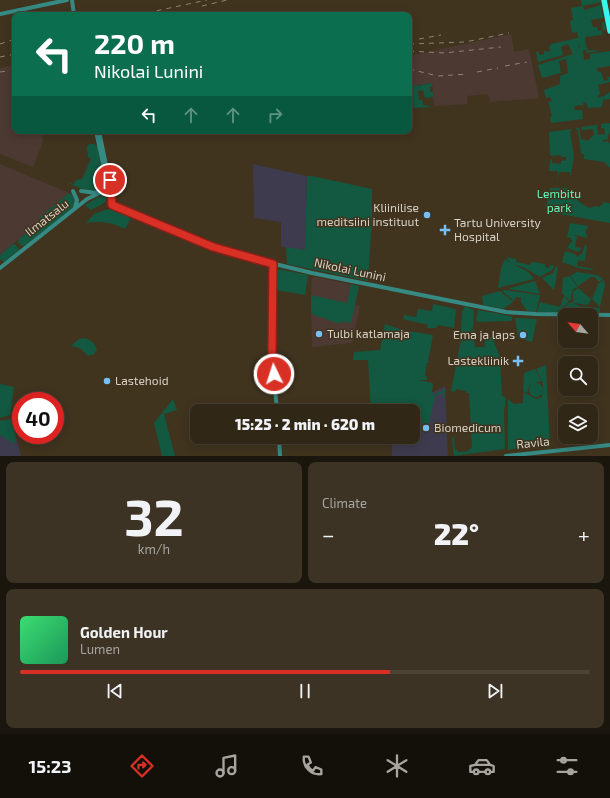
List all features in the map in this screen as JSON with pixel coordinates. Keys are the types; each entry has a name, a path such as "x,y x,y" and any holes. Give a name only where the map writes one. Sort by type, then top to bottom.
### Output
{"highway":[{"path":"604,0 610,31"},
{"path":"608,0 610,11"}],"street":[{"path":"0,14 67,0"},
{"path":"72,0 74,12"},
{"path":"97,134 104,169 110,188"},
{"path":"100,134 110,180 110,188"},
{"path":"81,191 96,193 103,186 104,169"},
{"path":"110,180 118,186"},
{"name":"Ilmatsalu","path":"0,268 96,193 110,188"},
{"name":"Nikolai Lunini","path":"110,188 112,205 213,247 273,264 506,312 610,315"},
{"path":"73,192 77,200 75,209"},
{"path":"273,264 272,351 276,404"},
{"path":"279,444 280,456"},
{"name":"Ravila","path":"506,456 610,445"}],"shaded area":[{"path":"511,34 514,52 529,49 539,98 490,102 487,94 467,96 467,104 434,106 432,83 412,86 412,55"},
{"path":"12,66 12,134 42,134 43,141 33,167 0,154 0,68"},
{"path":"0,164 69,193 40,218 41,220 0,255"},
{"path":"253,164 307,176 305,250 281,247 281,222 254,218"},
{"path":"316,277 359,286 355,305 360,306 352,343 312,347 311,295 312,278"},
{"path":"445,386 448,456 392,456 391,444 420,444 420,408 427,395"},
{"path":"10,419 12,425 12,444 18,444 21,456 0,456 0,421"}],"green space":[{"path":"581,0 600,0 601,2 583,6 584,10 601,5 603,18 591,20 593,27 597,27 598,31 603,30 602,22 604,22 606,30 602,31 602,35 585,37 586,47 583,48 587,47 588,51 600,51 586,53 586,50 583,50 584,60 590,59 590,54 610,51 610,66 597,68 598,72 601,72 604,81 608,80 607,77 610,77 610,82 598,85 600,94 598,95 598,98 610,92 610,99 603,100 602,107 588,108 586,102 583,103 584,108 581,105 575,106 574,110 582,110 583,119 551,123 550,117 552,116 548,102 552,101 550,97 546,98 544,90 560,84 560,76 568,73 566,59 559,61 561,73 542,78 538,65 573,54 568,44 561,47 563,55 538,62 536,52 540,55 544,54 544,51 550,52 549,47 551,44 578,38 577,32 572,33 570,21 573,20 571,8 582,6"},
{"path":"432,83 430,92 433,92 433,97 425,98 423,90 418,91 419,100 422,100 423,105 433,107 414,108 412,86 418,85 420,87 420,85"},
{"path":"610,123 610,138 609,133 608,139 603,140 603,142 608,141 610,144 610,168 604,162 584,159 584,154 581,154 578,131 576,128 579,128 581,139 587,141 594,135 593,129 582,130 581,127 597,125 598,135 605,134 604,128 601,128 601,124"},
{"path":"572,129 570,132 574,156 572,175 570,175 570,172 559,172 557,182 558,171 549,171 550,160 552,159 552,163 561,164 561,161 566,160 566,157 561,157 561,155 550,156 549,132"},
{"path":"89,144 95,144 98,147 103,182 96,190 91,191 81,189 67,182 74,184 76,180 82,179 91,159 88,157 87,147"},
{"path":"307,176 372,189 372,217 368,281 287,264 286,247 305,250"},
{"name":"Lembitu park","path":"550,188 568,188 570,194 582,204 590,208 595,206 599,207 603,204 603,202 610,203 610,223 549,212 546,207"},
{"path":"69,193 74,198 74,207 24,246 21,245 18,242 19,239 41,221 39,218"},
{"path":"102,195 107,197 105,202 101,205 91,210 85,205"},
{"path":"108,209 132,216 125,229 106,223 86,223 94,214"},
{"path":"570,223 589,226 585,231 588,238 575,235 574,236 577,236 575,247 581,248 579,252 567,248 572,241 571,238 567,237"},
{"path":"13,244 16,245 19,250 4,262 0,259 0,255"},
{"path":"585,245 587,246 585,261 578,260 577,266 595,269 583,269 562,262 565,251 575,254 578,257 582,254"},
{"path":"506,257 516,259 516,262 530,265 531,262 533,262 545,264 545,267 549,268 550,265 554,266 552,270 540,277 523,267 511,264"},
{"path":"505,259 527,271 534,279 498,288 501,268"},
{"path":"556,266 558,268 554,290 542,278 553,273"},
{"path":"278,269 308,275 305,295 276,290 276,272"},
{"path":"577,272 597,275 603,279 599,282 595,277 591,277 578,286 570,276"},
{"path":"569,276 578,287 573,289 570,301 562,293 563,278"},
{"path":"604,280 605,285 600,307 592,299 598,284"},
{"path":"535,281 540,294 509,289 510,288"},
{"path":"351,284 359,286 351,323 341,321 341,324 337,323 315,316 311,312 311,295 347,303"},
{"path":"578,288 591,299 588,305 573,303 573,301 578,297 573,300 573,292"},
{"path":"505,290 540,295 536,312 527,311 521,302 521,298 516,297 514,301 502,291"},
{"path":"500,291 513,302 503,309 483,305 482,296"},
{"path":"564,296 569,302 562,308 558,308 557,312 537,312 540,302 560,307"},
{"path":"571,302 580,306 600,308 600,312 598,312 598,308 564,308"},
{"path":"433,304 456,309 454,328 438,325 436,328 427,328 428,325 403,319 404,315 416,317 418,309 432,311"},
{"path":"465,306 474,310 473,327 460,344 462,312"},
{"path":"478,310 511,316 513,318 511,321 478,322 476,320"},
{"path":"515,318 537,319 532,342 518,338"},
{"path":"385,324 402,330 433,335 428,361 430,362 427,363 425,376 427,377 427,380 418,380 433,383 432,392 434,392 429,397 446,389 443,400 443,393 435,396 429,423 420,425 420,404 371,404 368,360 353,360 354,352 380,350"},
{"path":"473,328 475,347 485,347 484,338 492,337 500,357 502,396 506,398 504,412 505,449 454,456 452,437 457,438 454,438 455,449 458,452 469,451 469,449 472,448 469,393 456,389 455,392 451,391 460,345"},
{"path":"83,338 94,343 97,350 94,354 88,356 80,348 71,346 79,339"},
{"path":"546,365 550,444 548,446 525,447 508,450 508,399 514,404 523,403 523,392 536,399 542,397 543,384 536,369"},
{"path":"535,369 541,381 530,385 527,393 523,391 524,373"},
{"path":"533,383 539,383 543,387 543,393 539,397 533,397 529,393 529,387"},
{"path":"0,384 14,387 12,392 10,415 0,418"},
{"path":"173,399 177,410 164,414 175,456 162,456 154,423"},
{"path":"10,419 12,425 12,442 0,435 0,421"}],"railway":[{"path":"151,12 207,0"},
{"path":"202,6 227,0"},
{"path":"137,12 141,11"},
{"path":"412,44 465,42 509,33"},
{"path":"419,39 441,35"},
{"path":"0,44 12,40"},
{"path":"412,51 444,53 501,47"},
{"path":"0,57 12,55"},
{"path":"505,66 527,62"},
{"path":"477,72 498,68"},
{"path":"412,70 438,76 468,74"},
{"path":"0,72 8,71"}],"place":[{"name":"Kliinilise meditsiini instituut","path":"427,215"},
{"name":"Tartu University Hospital","path":"445,230"},
{"name":"Tulbi katlamaja","path":"319,334"},
{"name":"Ema ja laps","path":"523,335"},
{"name":"Lastekliinik","path":"518,361"},
{"name":"Lastehoid","path":"107,381"},
{"name":"Biomedicum","path":"426,428"}],"route":[{"path":"110,180 112,205 213,247 273,264 272,351 274,374"}]}
